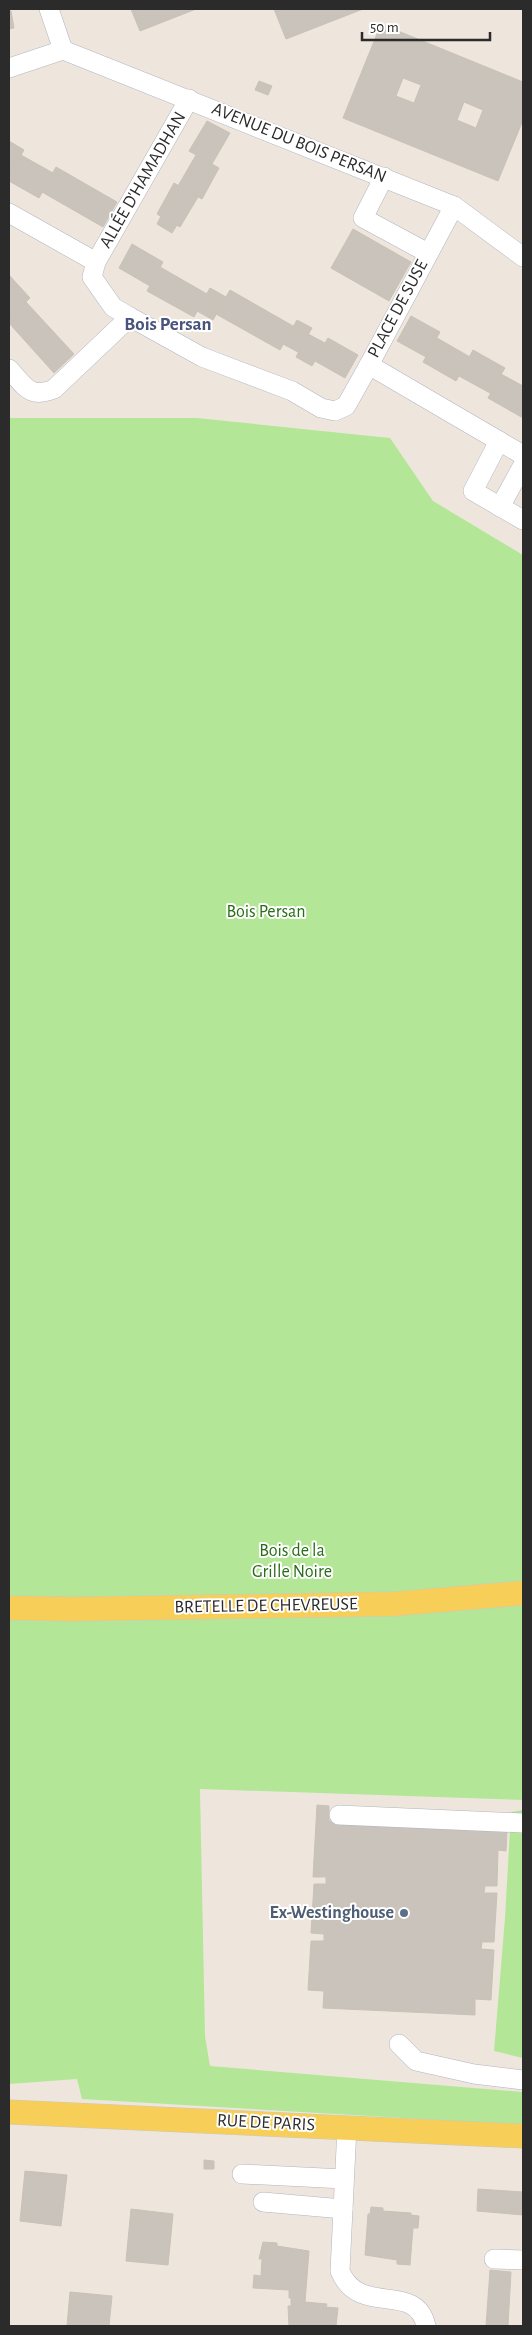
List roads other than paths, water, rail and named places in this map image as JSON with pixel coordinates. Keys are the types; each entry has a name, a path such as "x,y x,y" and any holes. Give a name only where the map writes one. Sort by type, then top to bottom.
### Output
{"main road":[{"name":"BRETELLE DE CHEVREUSE","path":"9,1608 83,1609 393,1604 523,1593"},
{"name":"RUE DE PARIS","path":"9,2112 523,2136"}],"street":[{"path":"9,68 17,67 63,50 50,9"},
{"name":"AVENUE DU BOIS PERSAN","path":"63,50 454,206 523,257"},
{"name":"ALLÉE D'HAMADHAN","path":"96,262 189,99"},
{"name":"PLACE DE SUSE","path":"384,177 363,218 428,253"},
{"name":"PLACE DE SUSE","path":"96,262 92,277 113,307 202,357 292,392 321,408 334,411 346,406 454,206"},
{"path":"9,213 96,262"},
{"path":"9,370 29,390 41,394 54,388 130,317"},
{"path":"369,365 523,455"},
{"path":"499,441 473,491 523,520"},
{"path":"500,507 523,465"},
{"path":"339,1815 523,1824"},
{"path":"399,2044 416,2061 474,2074 523,2080"},
{"path":"347,2127 340,2271 345,2283 355,2292 369,2297 396,2299 408,2303 417,2310 424,2319 426,2326"},
{"path":"242,2174 344,2179"},
{"path":"263,2202 343,2209"},
{"path":"494,2259 523,2260"}],"place":[{"name":"Ex-Westinghouse","path":"404,1913"}],"district":[{"name":"Bois Persan","path":"168,324"}],"park label":[{"name":"Bois de la Grille Noire","path":"292,1561"}]}
